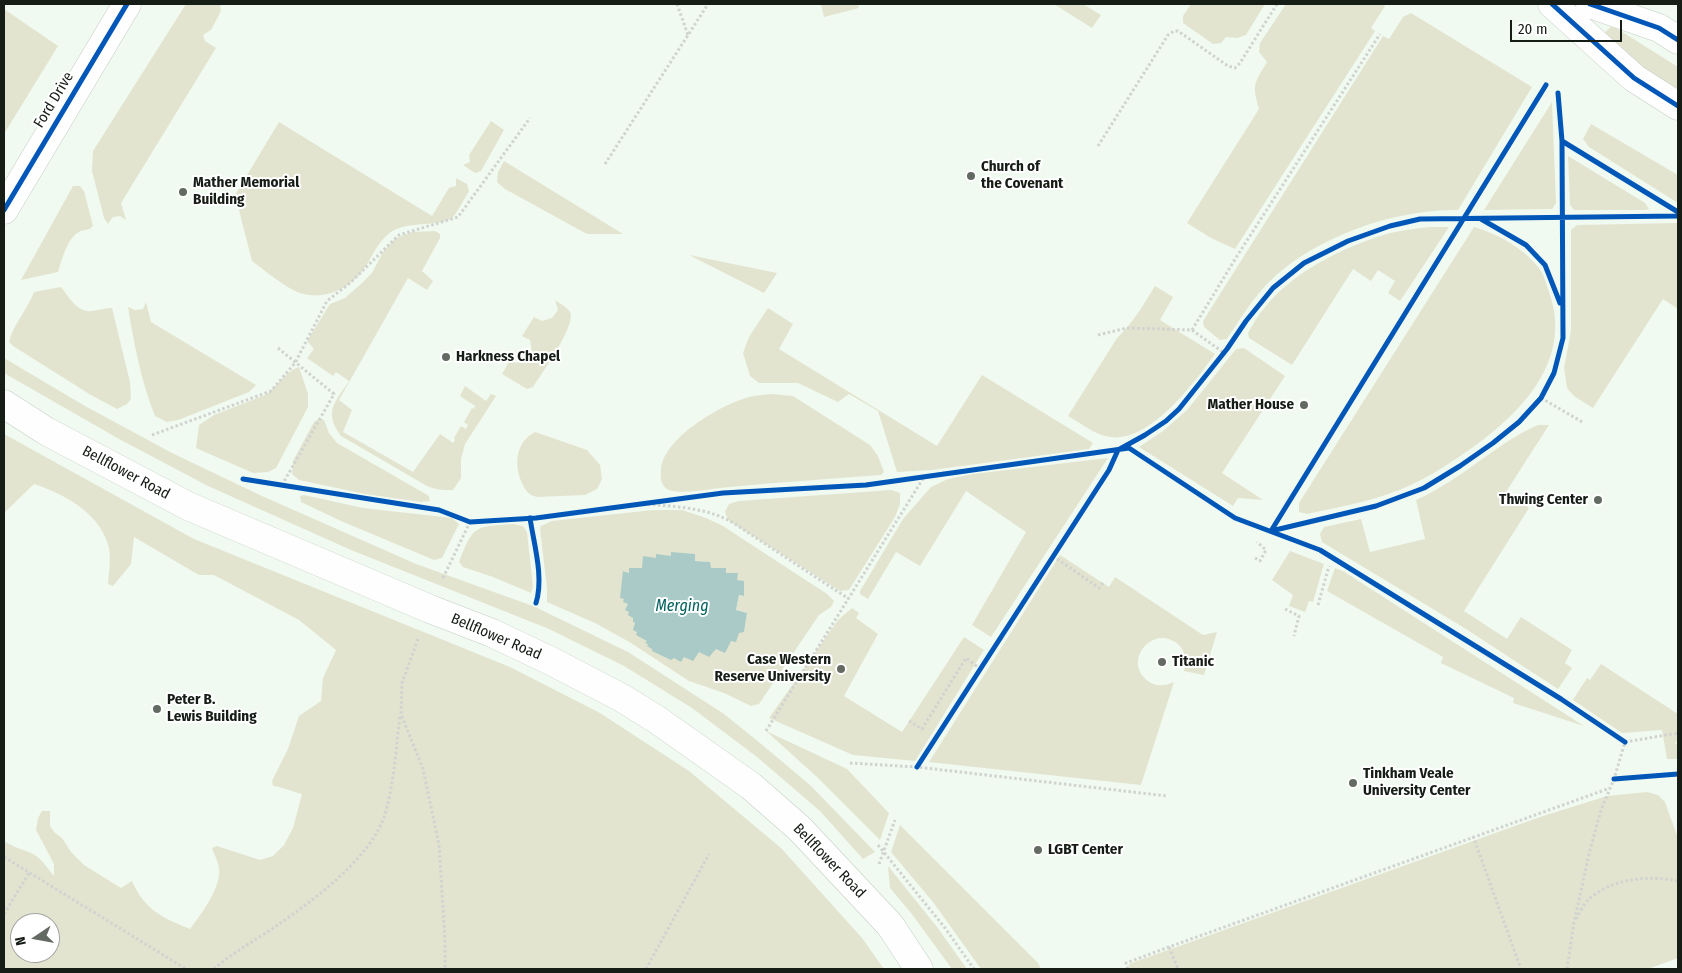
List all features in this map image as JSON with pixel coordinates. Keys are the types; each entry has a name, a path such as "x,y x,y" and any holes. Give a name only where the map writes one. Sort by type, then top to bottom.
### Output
{"street":[{"name":"Ford Drive","path":"4,210 127,4"},
{"path":"1552,4 1634,78 1678,106"},
{"path":"1590,4 1659,28 1678,40"},
{"name":"Bellflower Road","path":"4,404 46,431 188,506 430,609 492,633 622,698 736,774 800,829 890,925 919,969"}],"path":[{"path":"677,4 688,35"},
{"path":"605,164 708,4"},
{"path":"1098,146 1168,35 1178,31 1228,66 1235,68 1277,4"},
{"path":"1192,330 1237,256 1380,34"},
{"path":"152,435 271,391 295,363 327,301 350,283 399,235 458,217 530,118"},
{"path":"1098,335 1127,328 1192,330 1226,351 1219,360"},
{"path":"278,348 334,394 282,485"},
{"path":"1536,404 1545,389"},
{"path":"1541,398 1584,423"},
{"path":"766,731 921,477 934,475"},
{"path":"272,483 292,486"},
{"path":"639,505 678,500"},
{"path":"648,504 682,507 717,514 848,599"},
{"path":"462,519 478,522"},
{"path":"214,969 224,960 254,942 311,902 358,857 375,837 384,817 389,796 400,714 402,683 447,568 470,522"},
{"path":"1255,558 1260,561 1266,550 1258,542"},
{"path":"1048,564 1058,548"},
{"path":"1053,556 1099,588 1103,583"},
{"path":"1318,604 1329,566"},
{"path":"1284,609 1299,616 1294,636"},
{"path":"909,721 922,729 966,658 979,669 985,663"},
{"path":"400,714 423,769 439,844 444,901 445,969"},
{"path":"1617,737 1625,742 1678,733"},
{"path":"1567,969 1574,922 1590,850 1601,810 1614,779 1625,742"},
{"path":"917,767 921,762"},
{"path":"850,763 917,767 1167,796"},
{"path":"1614,779 1623,778"},
{"path":"1128,969 1126,963 1610,788"},
{"path":"883,852 895,820"},
{"path":"1473,836 1521,969"},
{"path":"878,845 974,969"},
{"path":"646,969 709,854"},
{"path":"4,857 186,969"},
{"path":"4,914 29,873"},
{"path":"1574,922 1587,900 1615,884 1644,878 1678,881"},
{"path":"1169,947 1178,969"}],"green space":[{"path":"186,4 222,4 220,7 221,11 211,30 203,35 205,41 216,48 121,203 126,220 120,216 113,217 108,224 104,218 92,171 93,151"},
{"path":"821,4 858,4 859,8 824,17"},
{"path":"1054,4 1083,4 1101,15 1092,28"},
{"path":"1191,4 1265,4 1246,35 1237,38 1226,37 1221,43 1213,44 1183,23 1183,16"},
{"path":"1286,4 1383,4 1385,6 1371,28 1375,31 1235,249 1211,238 1187,223 1259,109 1255,89 1259,75 1267,62 1259,52 1260,43"},
{"path":"4,9 58,46 4,134"},
{"path":"1411,13 1532,87 1458,210 1409,214 1383,220 1333,238 1289,265 1270,281 1252,302 1227,339 1220,340 1204,327 1203,321 1383,36 1389,39 1403,17"},
{"path":"1611,27 1616,28 1678,67 1678,90 1604,45 1602,37"},
{"path":"1552,102 1556,203 1552,209 1484,210"},
{"path":"491,121 504,130 481,171 475,173 463,165 470,162 469,155"},
{"path":"279,122 432,216 449,188 456,186 456,178 467,184 469,191 453,217 448,220 408,226 389,233 360,274 346,286 328,294 319,295 309,295 294,291 252,261 239,210 244,202 235,195"},
{"path":"1591,124 1678,175 1678,203 1589,147 1583,139"},
{"path":"1568,156 1645,203 1649,209 1574,210 1570,205"},
{"path":"504,161 623,234 587,234 505,189 497,182 498,172"},
{"path":"73,186 80,186 84,191 93,226 90,229 79,232 71,239 58,272 21,280"},
{"path":"1678,223 1678,309 1663,299 1593,408 1574,396 1567,388 1564,368 1571,331 1571,230 1577,225"},
{"path":"1449,227 1400,301 1388,293 1395,281 1378,270 1371,281 1353,269 1292,365 1249,338 1248,333 1265,307 1289,284 1316,264 1346,249 1377,237 1410,229"},
{"path":"1474,227 1501,237 1517,247 1532,260 1544,277 1555,319 1554,342 1548,363 1538,383 1508,419 1472,448 1436,472 1400,490 1361,502 1307,514 1299,512 1299,503"},
{"path":"435,231 440,234 440,238 422,271 433,281 427,290 408,278 339,400 352,410 343,432 413,472 440,434 453,443 461,426 466,429 468,425 464,422 475,406 460,396 465,386 486,401 491,394 496,396 465,444 461,459 461,478 453,490 440,490 427,486 341,436 333,420 332,413 336,401 349,381 336,372 333,376 307,358 314,349 307,341 330,304 345,298 372,273 383,252 396,238 412,232"},
{"path":"689,255 777,273 764,293"},
{"path":"1155,286 1173,297 1160,320 1215,354 1181,397 1151,424 1135,433 1118,437 1102,435 1068,416 1117,338 1133,320"},
{"path":"61,287 74,304 82,310 92,311 112,308 130,382 131,399 127,404 117,409 91,395 9,342 34,292"},
{"path":"555,300 570,312 571,318 563,338 543,372 533,387 527,389 502,374 510,360 516,363 526,360 532,353 530,340 522,336 534,317 542,321 552,318 558,310"},
{"path":"146,302 151,322 256,385 249,392 178,420 167,422 155,416 138,362 128,307 135,310 143,309"},
{"path":"768,308 793,324 779,349 937,446 982,375 1093,443 1089,449 932,470 897,472 878,411 849,394 838,402 798,383 759,383 750,376 743,353 749,337"},
{"path":"1244,348 1285,376 1222,473 1263,500 1238,498 1233,506 1139,447 1163,431 1188,409 1236,349"},
{"path":"4,358 85,406 172,453 262,496 416,564 533,606 628,652 724,714 760,743 810,785 875,852 863,859 820,811 757,757 692,708 624,666 549,629 351,550 208,486 119,439 4,373"},
{"path":"299,367 308,394 308,407 276,468 268,472 253,473 196,448 199,425 214,415 265,395 289,372"},
{"path":"758,395 793,396 870,445 878,456 884,472 881,475 689,492 669,490 665,487 661,477 664,459 671,447 682,435 709,415 737,401"},
{"path":"320,418 324,420 329,433 337,443 429,496 430,501 421,502 365,494 299,480 292,474 293,461 314,422"},
{"path":"1538,425 1549,425 1506,492 1529,508 1464,611 1507,639 1521,617 1572,650 1565,663 1572,668 1558,689 1466,629 1322,542 1320,534 1324,527 1361,519 1370,552 1425,539 1416,500 1434,491 1511,439"},
{"path":"535,432 587,450 600,465 602,479 597,489 585,495 537,497 529,493 521,481 517,460 520,447"},
{"path":"4,434 194,539 510,667 600,713 689,771 781,848 862,938 884,969 4,969 4,841 35,855 54,876 54,864 36,830 38,818 42,811 50,811 50,826 84,865 121,888 132,881 148,906 171,921 190,929 210,900 217,883 219,868 212,848 217,846 260,860 273,856 284,845 293,828 302,794 273,786 272,781 288,749 299,716 321,701 323,678 336,650 299,620 214,575 199,575 134,537 131,564 113,586 108,584 109,548 105,536 98,525 80,507 58,493 34,484 4,513"},
{"path":"1108,458 991,637 972,625 1026,532 966,491 920,566 896,552 868,599 860,594 903,519 931,487 948,479 973,474"},
{"path":"891,490 900,493 900,504 895,517 849,590 840,591 728,520 725,512 729,504 739,501"},
{"path":"304,495 363,508 452,518 459,524 442,558 434,560 301,502 300,496"},
{"path":"653,510 682,510 723,526 827,594 834,601 831,607 819,615 759,704 751,706 724,693 689,681 631,643 595,623 547,602 540,529 541,526 552,521","holes":["671,553 695,561 710,562 710,568 725,568 725,573 737,580 743,596 739,595 736,610 747,613 744,632 739,632 731,640 716,648 673,658 653,649 637,632 628,604 624,599 623,571 629,573 629,568 642,568 656,558 671,556"]},
{"path":"513,524 523,526 527,532 533,586 531,593 463,567 459,562 468,541 477,530 490,526"},
{"path":"1290,551 1324,564 1313,602 1309,601 1305,612 1289,606 1293,595 1272,580"},
{"path":"1060,555 1109,587 1115,577 1203,635 1217,632 1204,675 1184,671 1183,651 1179,645 1169,639 1160,638 1151,641 1139,655 1138,664 1141,673 1148,681 1161,685 1174,682 1141,785 929,762"},
{"path":"1335,568 1343,571 1584,726 1513,703 1514,698 1441,663 1443,657 1327,591"},
{"path":"852,608 859,613 856,618 878,634 844,696 902,732 964,637 984,650 915,761 853,755 769,718 838,620"},
{"path":"1601,664 1678,714 1678,739 1675,744 1678,744 1678,759 1667,759 1662,730 1622,733 1573,700 1587,678 1590,680"},
{"path":"766,731 847,769 889,813 880,840 817,777"},
{"path":"1647,792 1658,795 1665,802 1678,838 1678,958 1648,969 1130,969 1129,964 1540,817 1607,796"},
{"path":"900,825 1038,963 1041,969 981,969 933,902 891,852"},
{"path":"888,866 937,927 967,969 952,969 890,888"}],"water":[{"name":"Merging","path":"671,552 695,554 695,561 710,562 711,568 726,568 726,573 738,573 737,580 744,581 744,596 739,595 736,610 747,613 744,632 739,633 736,642 731,641 725,653 716,649 709,657 699,652 693,661 684,657 681,662 674,658 671,660 652,651 647,646 648,644 645,643 647,641 636,635 637,632 633,630 635,623 633,618 625,610 628,604 623,602 624,599 620,598 623,571 629,573 629,568 642,568 643,556 656,558 656,554 671,556"}],"cycle path":[{"path":"4,210 127,4"},
{"path":"1552,4 1634,78 1678,106"},
{"path":"1590,4 1659,28 1678,40"},
{"path":"1271,531 1546,85"},
{"path":"1558,93 1562,141 1678,212"},
{"path":"1271,531 1376,506 1424,488 1493,443 1519,422 1541,398 1554,373 1563,338 1562,141"},
{"path":"917,767 1109,470 1118,450 1166,421 1179,409 1273,288 1304,263 1348,241 1390,226 1420,219 1678,216"},
{"path":"1481,219 1526,245 1545,265 1560,303"},
{"path":"243,479 439,510 470,522 536,518 723,493 866,485 1129,448 1235,518 1320,550 1561,699 1625,742"},
{"path":"530,518 539,572 536,603"},
{"path":"1614,779 1678,774"}],"place":[{"name":"Church of the Covenant","path":"971,176"},
{"name":"Mather Memorial Building","path":"183,192"},
{"name":"Harkness Chapel","path":"446,357"},
{"name":"Mather House","path":"1304,405"},
{"name":"Thwing Center","path":"1598,500"},
{"name":"Titanic","path":"1162,662"},
{"name":"Case Western Reserve University","path":"841,669"},
{"name":"Peter B. Lewis Building","path":"157,709"},
{"name":"Tinkham Veale University Center","path":"1353,783"},
{"name":"LGBT Center","path":"1038,850"}]}
